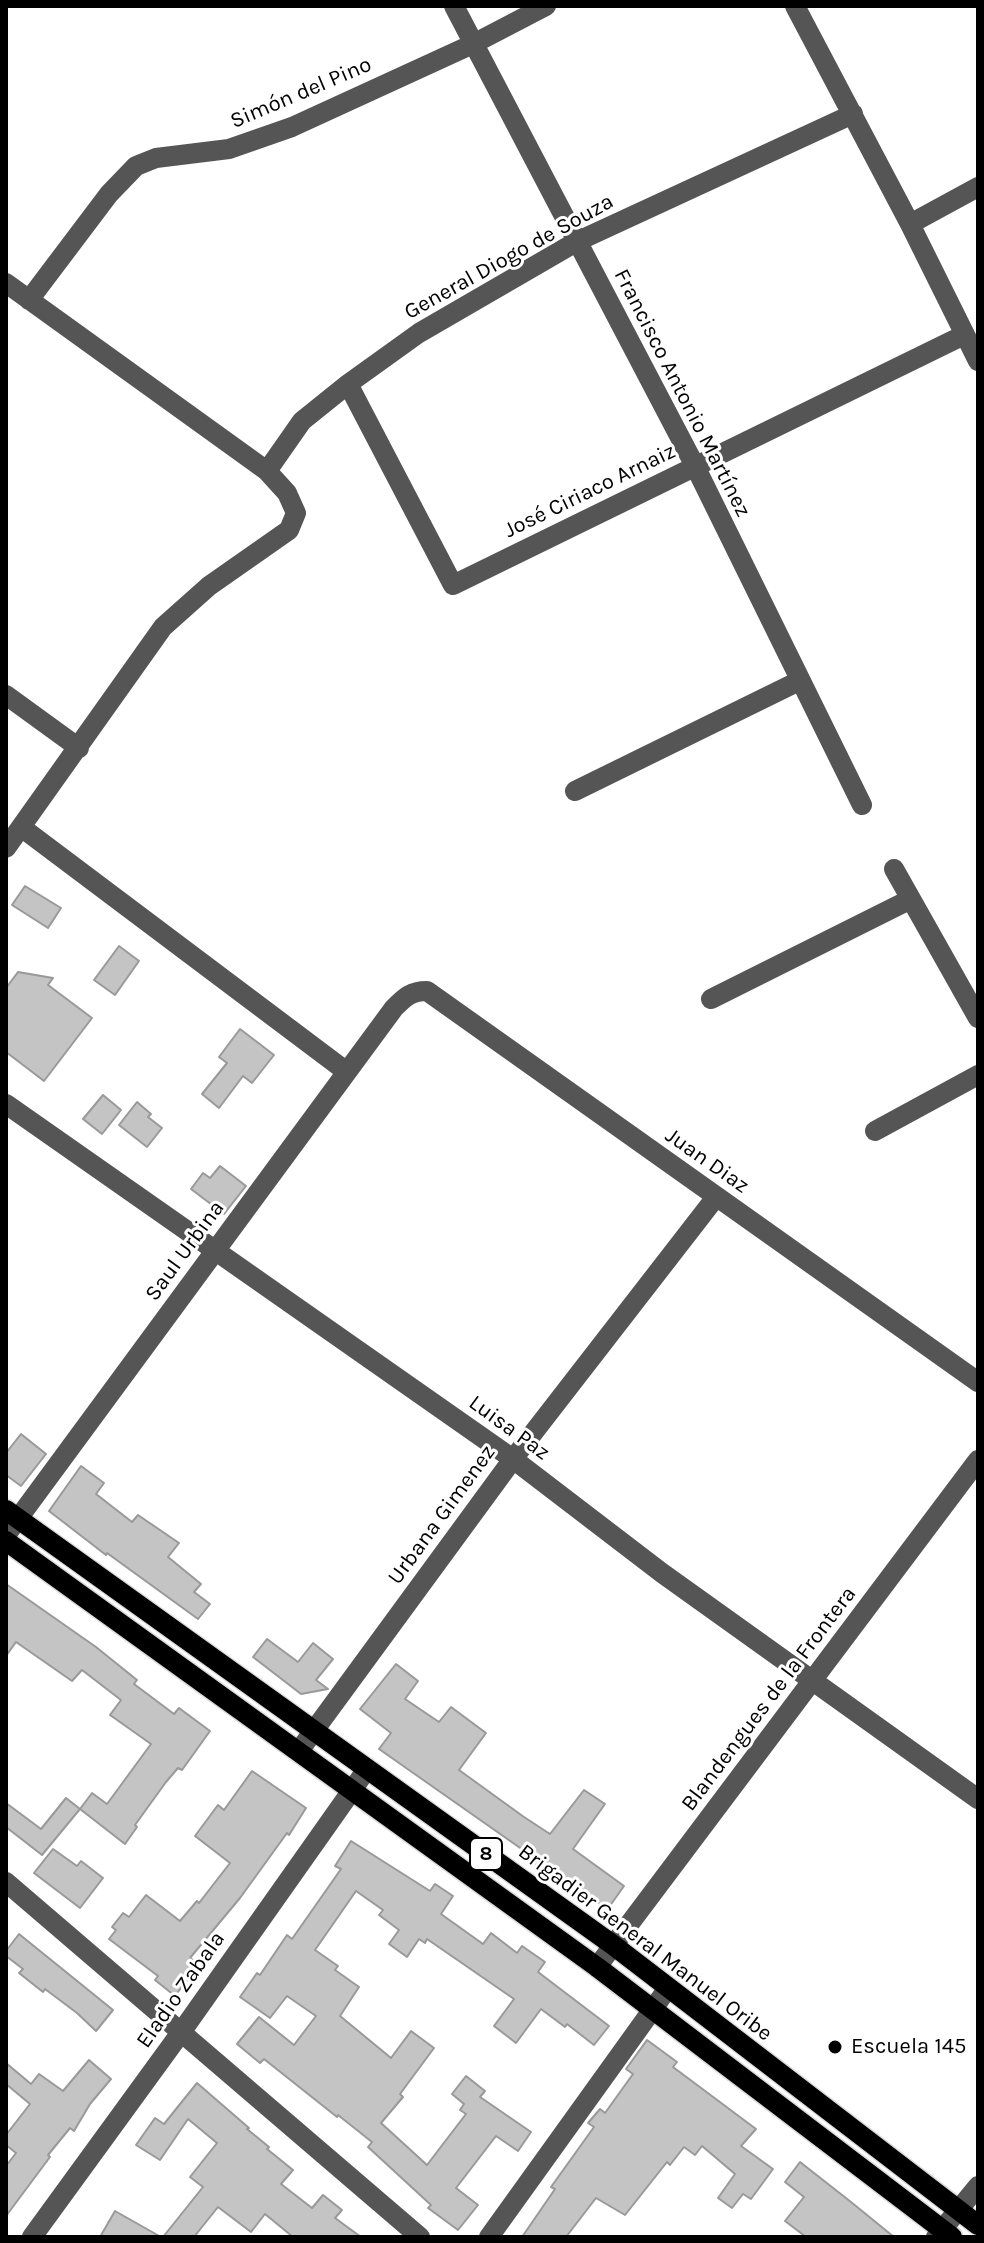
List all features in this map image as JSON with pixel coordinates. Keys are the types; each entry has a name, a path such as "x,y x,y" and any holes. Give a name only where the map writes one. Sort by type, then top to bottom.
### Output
{"main road":[{"name":"Brigadier General Manuel Oribe","path":"9,1526 314,1729 613,1945 978,2225"},
{"name":"8","path":"9,1526 299,1751 597,1967 944,2234"}],"street":[{"name":"Francisco Antonio Martínez","path":"454,6 695,466 862,805"},
{"name":"Simón del Pino","path":"29,300 109,194 136,166 156,158 229,149 292,127 473,44 546,6"},
{"path":"795,6 978,361"},
{"name":"General Diogo de Souza","path":"267,471 302,421 419,333 576,242 853,114"},
{"path":"910,224 978,187"},
{"path":"6,283 267,471 287,493 296,513 289,530 209,586 163,627 6,848"},
{"name":"José Ciriaco Arnaiz","path":"348,384 453,585 964,335"},
{"path":"575,791 799,681"},
{"path":"6,695 79,748"},
{"path":"21,827 347,1072"},
{"path":"894,869 978,1018"},
{"path":"711,999 911,899"},
{"name":"Juan Diaz","path":"405,996 416,991 427,991 978,1382"},
{"name":"Saul Urbina","path":"9,1526 405,996"},
{"path":"875,1131 978,1075"},
{"name":"Luisa Paz","path":"6,1104 513,1459 662,1573 978,1799"},
{"name":"Urbana Gimenez","path":"299,1751 513,1459 716,1197"},
{"name":"Blandengues de la Frontera","path":"597,1967 978,1460"},
{"name":"Eladio Zabala","path":"32,2237 367,1769"},
{"path":"6,1882 420,2237"},
{"path":"489,2237 668,1988"},
{"path":"944,2234 978,2186"}],"building":[{"path":"25,886 61,908 48,928 12,905"},
{"path":"119,946 139,961 115,995 94,980"},
{"path":"18,972 53,978 48,985 92,1018 44,1081 6,1052 6,988"},
{"path":"240,1029 274,1055 252,1083 243,1076 219,1108 202,1094 227,1063 219,1057"},
{"path":"103,1095 121,1110 102,1134 83,1119"},
{"path":"137,1102 151,1114 148,1117 162,1128 147,1147 119,1125"},
{"path":"220,1166 246,1186 224,1214 191,1189 203,1173 210,1178"},
{"path":"21,1434 46,1454 21,1486 6,1475 6,1453"},
{"path":"81,1466 104,1483 96,1494 132,1522 138,1515 179,1543 168,1557 201,1584 194,1592 210,1604 198,1619 49,1511"},
{"path":"6,1584 96,1647 137,1680 134,1684 174,1714 179,1708 210,1731 182,1770 178,1768 166,1782 125,1844 80,1809 92,1793 107,1804 151,1744 110,1715 121,1700 82,1670 72,1681 16,1642 6,1656"},
{"path":"267,1639 298,1662 313,1643 333,1659 316,1680 328,1689 301,1694 253,1657"},
{"path":"396,1664 418,1681 405,1699 439,1722 451,1707 486,1733 459,1770 524,1817 550,1834 584,1790 605,1804 573,1849 624,1886 607,1910 586,1894 582,1899 566,1888 530,1860 533,1857 379,1749 391,1733 360,1709"},
{"path":"252,1771 306,1808 289,1835 287,1833 240,1898 190,1958 199,1964 175,1996 155,1980 158,1976 109,1939 116,1930 112,1927 123,1913 129,1917 146,1895 180,1921 197,1901 199,1903 230,1863 195,1836 218,1805 224,1810"},
{"path":"66,1798 80,1809 42,1855 6,1827 6,1803 41,1829"},
{"path":"351,1841 430,1891 435,1884 453,1896 441,1914 483,1944 491,1933 517,1953 522,1946 545,1962 538,1972 609,2026 594,2045 541,2009 516,2043 494,2026 514,1999 427,1939 425,1943 419,1939 407,1957 389,1944 399,1930 379,1915 383,1910 356,1891 315,1950 338,1966 335,1970 359,1987 340,2016 391,2058 411,2031 434,2048 400,2094 403,2097 381,2123 427,2165 466,2114 460,2110 464,2104 452,2094 466,2076 485,2091 480,2097 531,2132 518,2151 496,2136 456,2188 478,2205 458,2230 428,2208 431,2205 368,2147 372,2142 264,2059 260,2063 237,2044 259,2017 294,2045 316,2016 287,1996 270,2018 240,1997 257,1973 260,1975 287,1935 292,1939 341,1869 335,1866"},
{"path":"53,1849 77,1866 81,1861 103,1878 80,1908 34,1873"},
{"path":"19,1934 113,2010 96,2031 77,2013 19,1973 23,1969 6,1956 6,1951"},
{"path":"647,2040 677,2062 673,2067 756,2129 741,2146 773,2169 751,2199 743,2194 732,2208 718,2198 735,2174 702,2146 695,2155 684,2147 670,2165 667,2162 625,2215 596,2198 566,2237 522,2237 555,2189 551,2187 594,2127 588,2123 600,2109 605,2113 633,2074 626,2069"},
{"path":"89,2060 111,2079 90,2104 74,2131 70,2128 48,2155 50,2157 6,2216 6,2166 16,2153 6,2145 6,2135 30,2104 6,2084 6,2063 31,2084 39,2074 63,2091"},
{"path":"197,2083 293,2170 281,2184 312,2208 323,2195 342,2210 335,2218 361,2237 293,2237 265,2214 251,2232 218,2207 194,2237 163,2237 203,2187 190,2177 217,2143 188,2119 160,2160 136,2145 155,2118 164,2124"},
{"path":"800,2162 894,2237 806,2237 785,2221 804,2197 785,2182"},
{"path":"115,2211 161,2237 100,2237"}],"place":[{"name":"Escuela 145","path":"835,2047"}]}
